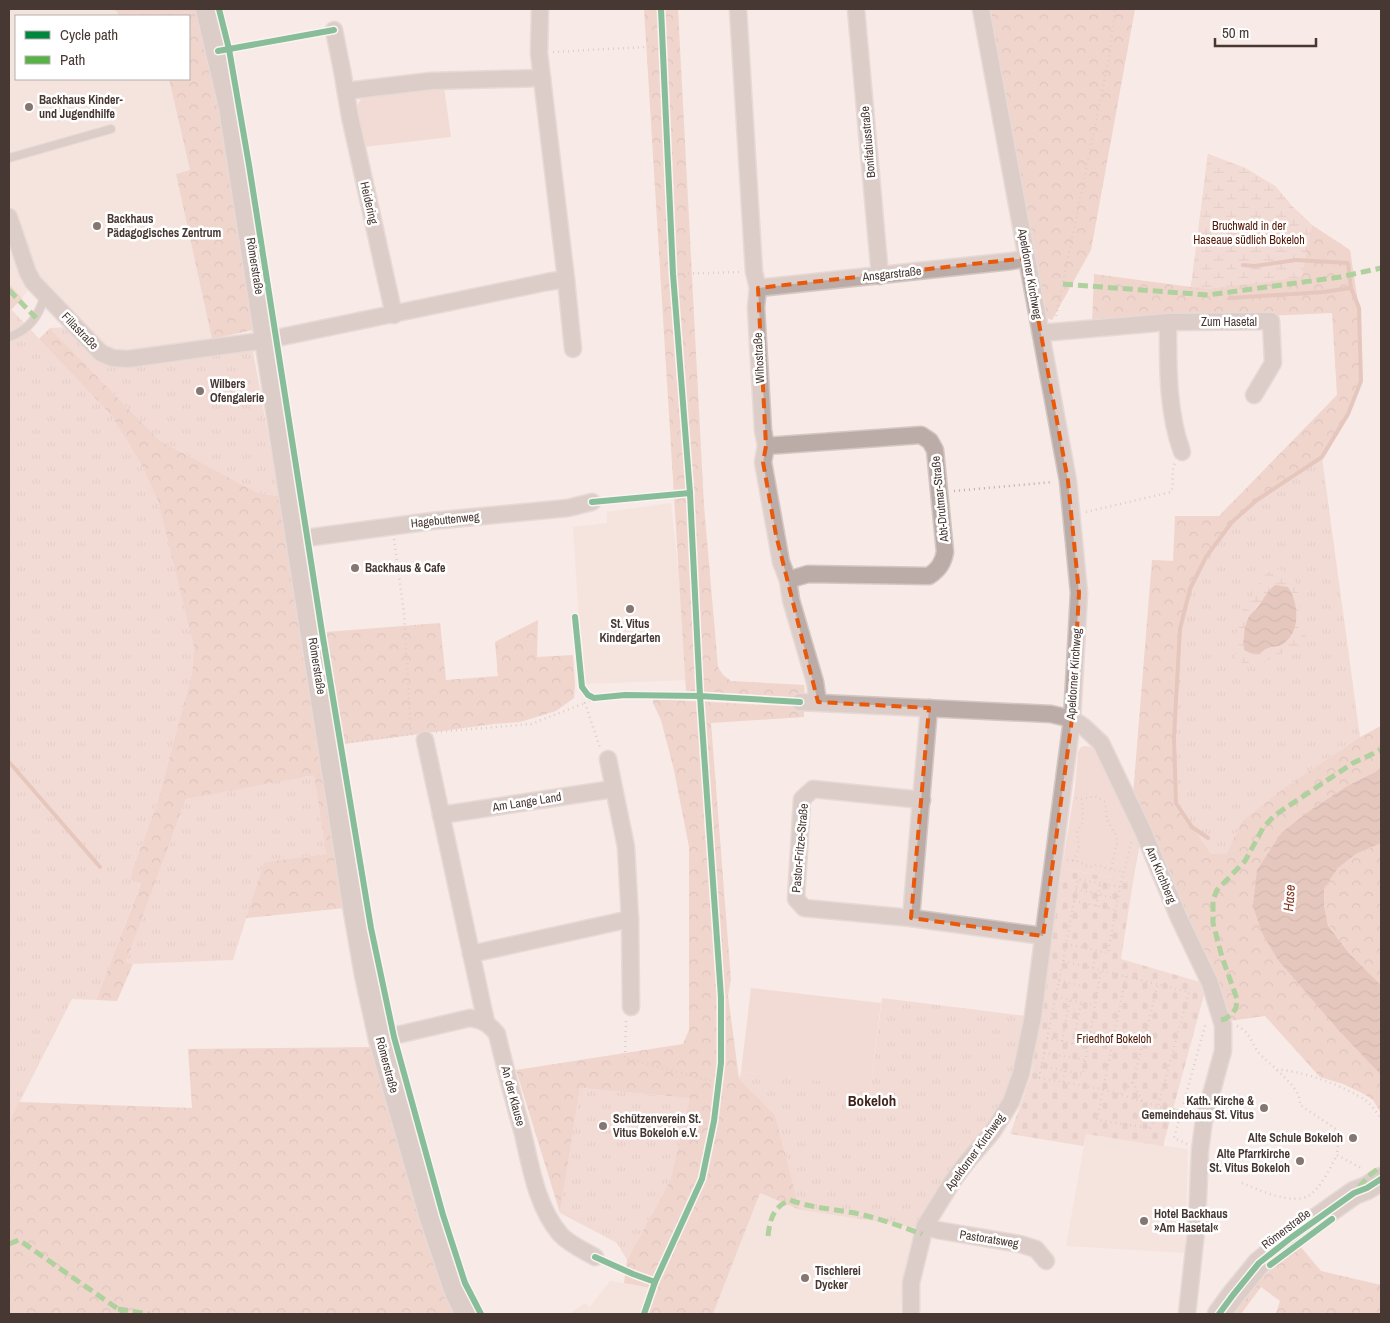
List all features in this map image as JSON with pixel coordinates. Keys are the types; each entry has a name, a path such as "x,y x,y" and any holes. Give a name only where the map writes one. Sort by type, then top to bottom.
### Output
{"street":[{"name":"Römerstraße","path":"207,9 230,107 366,975 380,1039 430,1218 456,1292 467,1314"},
{"path":"540,9 539,53 573,348"},
{"name":"Wihostraße","path":"738,9 754,272 758,288 756,307 763,430 766,446 763,462 781,562 788,580 791,600 815,682 818,702"},
{"name":"Bonifatiusstraße","path":"856,9 880,276"},
{"name":"Apeldorner Kirchweg","path":"910,1314 911,1283 925,1226 952,1182 993,1131 1011,1102 1021,1074 1032,1016 1072,719 1079,593 1068,481 1045,332 1027,258 981,9"},
{"name":"Heidering","path":"334,30 350,117 394,315"},
{"path":"346,91 431,80 542,78"},
{"name":"Fillastraße","path":"9,217 28,273 33,282 101,353 113,358 128,359 266,340"},
{"name":"Ansgarstraße","path":"758,288 880,276 1027,258"},
{"path":"266,340 566,279"},
{"name":"Zum Hasetal","path":"1045,332 1168,322 1271,321 1273,363 1254,395"},
{"path":"1168,322 1168,368 1175,433 1182,452"},
{"name":"Abt-Drutmar-Straße","path":"766,446 921,435 930,441 935,450 946,552 938,570 929,576 808,574 788,580"},
{"name":"Hagebuttenweg","path":"298,539 392,526 568,508 592,502"},
{"name":"Am Kirchberg","path":"800,702 1050,714 1072,719 1101,743 1143,831 1179,918 1210,983 1223,1025 1223,1051 1204,1120 1200,1150 1197,1222 1187,1314"},
{"path":"911,918 929,708"},
{"path":"422,735 486,1022"},
{"path":"608,759 626,847 630,919 631,1007"},
{"name":"Am Lange Land","path":"441,815 613,788"},
{"name":"Pastor-Fritze-Straße","path":"922,800 813,789 802,800 796,899 804,908 911,918 1043,936"},
{"path":"471,954 630,919"},
{"path":"380,1039 470,1018 486,1022"},
{"name":"An der Klause","path":"486,1022 497,1034 542,1202 561,1235 595,1257"},
{"name":"Römerstraße","path":"1219,1314 1259,1263 1354,1193 1367,1188 1374,1175"},
{"name":"Pastoratsweg","path":"925,1226 937,1230 1036,1248 1046,1261"}],"lane":[{"path":"9,158 111,129"},
{"path":"9,337 18,334 36,318 45,295"}],"path":[{"path":"1045,332 1055,319 1109,58 1115,9"},
{"path":"539,53 664,46"},
{"path":"674,274 754,272"},
{"path":"1072,515 1170,492 1172,488 1172,468 1182,452"},
{"path":"940,492 1068,481"},
{"path":"392,526 422,735"},
{"path":"340,742 531,724 594,698"},
{"path":"585,703 600,748 608,759"},
{"path":"1062,796 1082,799 1095,796 1106,802 1107,820 1116,835 1117,843 1111,870"},
{"path":"1073,861 1079,850 1078,832 1083,822 1082,799"},
{"path":"1066,944 1108,953 1130,845 1134,837 1143,831"},
{"path":"1054,857 1089,867 1098,865 1124,872"},
{"path":"1039,1078 1078,879 1120,887"},
{"path":"1096,906 1100,884"},
{"path":"1076,889 1118,898"},
{"path":"1074,901 1116,910"},
{"path":"1093,968 1096,950"},
{"path":"1063,961 1126,976 1189,992 1158,1106 1150,1128 1097,1120 1126,976"},
{"path":"1041,1066 1083,1074 1101,970"},
{"path":"1059,981 1086,986"},
{"path":"1121,1095 1133,1082 1158,984"},
{"path":"1056,997 1095,1006"},
{"path":"1062,1041 1070,1000"},
{"path":"1073,1044 1081,1002"},
{"path":"631,1007 626,1010 625,1058 719,1083"},
{"path":"1234,1025 1244,1030 1252,1038 1258,1051 1288,1081 1300,1098 1300,1104 1340,1131 1337,1156 1322,1182 1310,1194 1298,1199 1272,1194 1242,1183"},
{"path":"1047,1038 1088,1047"},
{"path":"1044,1052 1085,1060"},
{"path":"1277,1070 1288,1069 1347,1091 1367,1101 1381,1118"},
{"path":"1063,1082 1065,1070"},
{"path":"1021,1074 1102,1089 1170,1110"},
{"path":"1133,1082 1142,1101"},
{"path":"1337,1156 1374,1175"}],"highlighted area":[{"path":"1027,258 1068,481 1079,593 1072,719 1043,936 911,918 929,708 818,702 776,535 763,462 766,446 758,288"}],"shaded area":[{"path":"9,9 114,9 119,15 15,15 15,80 169,80 190,170 176,174 212,339 150,349 119,350 100,346 30,288 22,298 9,284"},
{"name":"St. Vitus Kindergarten","path":"671,503 690,680 583,684 573,527 607,523 607,512"},
{"path":"1086,1134 1188,1149 1185,1253 1066,1246"},
{"path":"760,1193 800,1210 918,1228 903,1283 900,1314 713,1314"},
{"path":"610,1281 649,1287 640,1314 569,1314 585,1303 590,1307"}],"green space":[{"path":"114,9 195,9 207,51 220,110 253,330 212,339 176,174 190,170 169,80 190,80 190,15 119,15"},
{"path":"644,9 678,9 704,506 718,667 723,675 731,681 804,685 805,698 686,691"},
{"path":"987,9 1135,9 1091,250 1052,320 1042,316"},
{"path":"444,87 451,137 364,147 357,106 361,99 368,95"},
{"path":"1208,154 1245,168 1275,186 1312,225 1350,250 1359,309 1361,381 1348,414 1322,457 1257,500 1232,522 1206,557 1190,589 1180,629 1174,737 1176,803 1211,854 1226,854 1242,821 1284,788 1360,737 1381,726 1381,769 1347,786 1282,832 1341,1033 1381,1075 1381,1113 1373,1100 1364,1094 1343,1084 1320,1077 1265,1016 1229,1021 1133,795 1152,560 1173,561 1175,516 1219,516 1337,395 1332,313 1092,324 1094,274 1191,287"},
{"name":"Bruchwald in der Haseaue südlich Bokeloh","path":"1208,154 1245,168 1275,186 1312,225 1302,277 1210,289 1191,287"},
{"path":"9,284 22,298 11,310 9,307"},
{"path":"9,307 111,415 140,462 158,501 194,648 192,673 157,804 133,868 141,882 96,1000 72,999 9,1123"},
{"path":"70,327 127,365 253,351 279,496 258,493 159,440 50,328"},
{"path":"50,328 159,440 258,493 279,496 346,908 246,918 264,862 326,854 314,775 186,799 126,962 133,964 117,1001 96,1000 141,883 131,880 133,868 157,804 192,673 194,648 158,501 140,462 111,415 39,339"},
{"path":"1322,457 1360,737 1284,788 1242,821 1226,854 1211,854 1176,803 1174,737 1180,629 1190,589 1206,557 1232,522 1257,500"},
{"path":"1279,569 1287,573 1298,585 1301,624 1306,635 1303,645 1299,650 1283,653 1263,663 1253,665 1240,662 1235,657 1238,617 1242,610 1249,605 1261,578 1270,571"},
{"path":"538,620 537,657 573,655 574,698 556,711 520,722 344,744 326,632 440,623 446,680 498,676 495,642"},
{"path":"653,699 804,707 804,717 711,723 731,980 728,995 739,1079 775,1115 800,1210 760,1193 713,1314 648,1314 657,1289 624,1283 627,1260 670,1181 690,1098 580,1088 560,1213 516,1070 683,1044 689,1030 689,847 674,770 661,720"},
{"path":"1081,747 1093,747 1101,753 1141,837 1133,882 1062,868 1075,788 1078,752"},
{"path":"314,774 326,854 264,862 233,960 133,964 126,962 186,799"},
{"path":"1381,843 1381,985 1349,953 1328,924 1324,905 1324,889 1338,868 1356,854"},
{"name":"Friedhof Bokeloh","path":"1062,868 1133,882 1121,959 1207,984 1163,1146 1086,1134 1083,1146 1010,1134 1031,1076"},
{"path":"751,988 881,1003 871,1087 741,1072"},
{"path":"882,998 1027,1016 1016,1067 1006,1100 918,1228 800,1210 775,1115 739,1079 741,1072 871,1086"},
{"path":"378,1047 463,1314 9,1314 9,1123 19,1102 192,1108 188,1049"},
{"path":"580,1088 691,1098 670,1181 627,1260 617,1243 560,1213"},
{"path":"1300,1246 1321,1271 1381,1285 1381,1314 1276,1314 1280,1301 1261,1287 1241,1314 1233,1314 1263,1277"}],"water":[{"path":"1275,585 1288,587 1292,594 1296,609 1293,632 1289,639 1281,645 1268,648 1259,654 1250,653 1244,650 1246,623 1250,615"},
{"name":"Hase","path":"1381,769 1381,843 1356,854 1338,868 1324,889 1324,905 1328,925 1349,953 1381,985 1381,1075 1341,1033 1278,960 1262,933 1253,906 1257,870 1282,832 1347,786"}],"waterway":[{"path":"1208,838 1192,827 1176,803 1174,737 1180,629 1190,589 1206,557 1232,522 1257,500 1322,457 1348,414 1361,381 1359,308 1351,288 1348,263 1296,260 1255,266 1243,265"},
{"path":"1230,298 1323,292 1351,288"},
{"path":"9,762 100,867"}],"marked path":[{"path":"1063,284 1208,295 1340,277 1381,268"},
{"path":"9,290 36,318"},
{"path":"1221,1020 1232,1014 1236,1008 1237,999 1222,957 1213,923 1213,900 1217,890 1245,861 1263,828 1275,815 1353,763 1381,750"},
{"path":"1170,1110 1204,1120"},
{"path":"1359,1187 1371,1174 1381,1167"},
{"path":"768,1236 773,1214 780,1206 790,1200 814,1207 864,1215 922,1234"},
{"path":"9,1244 19,1240 123,1314"},
{"path":"118,1309 149,1314"}],"cycle path":[{"path":"219,9 229,49 249,165 322,632 371,928 394,1037 443,1215 465,1283 481,1314"},
{"path":"644,1314 655,1282 702,1179 714,1121 721,1063 721,997 700,696 690,493 673,274 661,9"},
{"path":"218,51 334,30"},
{"path":"592,502 690,493"},
{"path":"575,617 582,687 588,695 594,698 625,695 700,696 800,702"},
{"path":"1219,1314 1259,1263 1354,1193 1367,1188 1381,1179"},
{"path":"1270,1265 1332,1219"},
{"path":"595,1257 655,1282"}],"place":[{"name":"Backhaus Kinder- und Jugendhilfe","path":"29,107"},
{"name":"Backhaus Pädagogisches Zentrum","path":"97,226"},
{"name":"Wilbers Ofengalerie","path":"200,391"},
{"name":"Backhaus & Cafe","path":"355,568"},
{"name":"St. Vitus Kindergarten","path":"630,609"},
{"name":"Kath. Kirche & Gemeindehaus St. Vitus","path":"1264,1108"},
{"name":"Schützenverein St. Vitus Bokeloh e.V.","path":"603,1126"},
{"name":"Alte Schule Bokeloh","path":"1353,1138"},
{"name":"Alte Pfarrkirche St. Vitus Bokeloh","path":"1300,1161"},
{"name":"Hotel Backhaus »Am Hasetal«","path":"1144,1221"},
{"name":"Tischlerei Dycker","path":"805,1278"}],"district":[{"name":"Bokeloh","path":"872,1101"}]}
